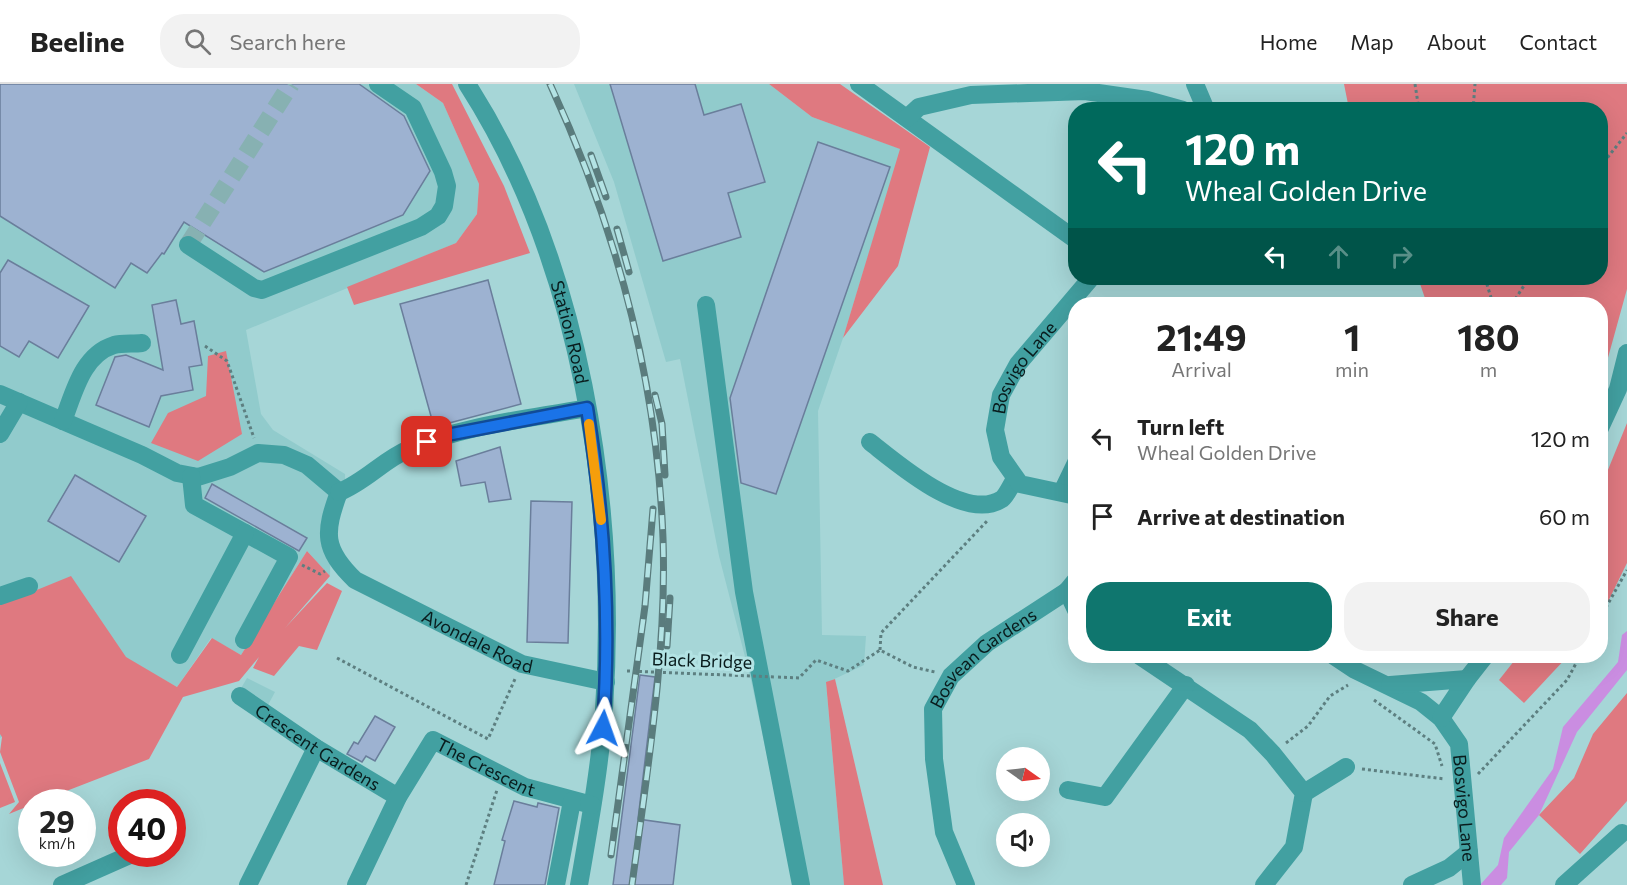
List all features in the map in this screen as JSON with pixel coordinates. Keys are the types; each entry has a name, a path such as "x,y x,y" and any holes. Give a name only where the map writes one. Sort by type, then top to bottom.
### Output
{"street":[{"path":"188,245 254,288 262,290 421,227 438,216 446,201 447,186 439,162 413,108 378,84"},
{"name":"Station Road","path":"467,84 525,195 549,262 571,332 587,408 598,483 606,569 606,682 603,728 579,885"},
{"path":"859,84 1068,234"},
{"path":"1195,84 1203,102"},
{"path":"907,118 919,107 971,95 1074,92 1154,102"},
{"name":"Bosvigo Lane","path":"1075,297 1085,285"},
{"path":"706,305 744,592 801,885"},
{"name":"Bosvigo Lane","path":"1015,479 1001,457 995,430 1001,395 1018,364 1068,305"},
{"path":"63,421 80,376 92,357 113,345 142,343"},
{"path":"1608,410 1617,389 1627,353"},
{"path":"0,393 142,454 177,473 198,477 230,467 258,453 284,455 307,465 339,492"},
{"path":"0,434 19,402"},
{"path":"336,563 328,538 331,513 339,492 358,484 407,450 447,435 587,408"},
{"path":"870,442 933,489 958,499 979,504 1004,498 1015,479 1020,484 1068,494"},
{"path":"191,476 194,505 289,557 244,640"},
{"path":"180,655 245,533"},
{"name":"Avondale Road","path":"336,563 355,580 522,664 606,682"},
{"path":"0,596 29,585"},
{"name":"Bosvean Gardens","path":"966,885 944,832 934,759 933,709 951,676 987,643 1068,587"},
{"path":"1151,663 1250,730 1273,754 1304,793"},
{"name":"Bosvigo Lane","path":"1344,663 1421,702 1441,718 1459,744 1456,789 1469,852 1472,885"},
{"path":"1441,718 1480,663"},
{"path":"1390,685 1467,679"},
{"path":"1068,790 1106,797 1186,685"},
{"name":"Crescent Gardens","path":"240,696 316,748 398,797"},
{"name":"The Crescent","path":"356,885 398,797 433,740 501,777 525,787 592,805"},
{"path":"248,885 316,748"},
{"path":"1264,885 1294,847 1304,793 1346,767"},
{"path":"556,885 572,801"},
{"path":"1564,885 1622,833"},
{"path":"1412,885 1449,868 1469,852"},
{"path":"63,885 87,881 110,867"}],"path":[{"path":"1415,84 1418,102"},
{"path":"1474,102 1475,84"},
{"path":"1608,157 1627,133"},
{"path":"205,346 227,361 258,453"},
{"path":"951,676 913,667 880,650 881,633 993,515"},
{"path":"289,557 320,574 336,563"},
{"path":"1608,604 1627,570"},
{"name":"Black Bridge","path":"627,671 799,678 816,660 848,671 880,650"},
{"path":"337,658 488,739 522,664"},
{"path":"1369,697 1435,744 1446,779 1456,789 1567,680 1576,663"},
{"path":"1273,754 1308,726 1330,696 1350,683 1355,670"},
{"path":"1346,767 1446,779"},
{"path":"466,885 501,777"}],"shaded area":[{"path":"0,84 416,84 443,103 479,184 477,214 456,243 246,330 261,414 273,430 345,474 346,498 331,535 330,576 307,551 241,655 211,638 177,687 126,658 0,738"},
{"path":"416,84 452,84 504,186 530,253 354,305 347,287 456,243 477,214 479,184 443,103"},
{"path":"574,84 769,84 812,117 901,149 818,411 822,635 866,636 864,665 826,683 844,885 794,885 751,680 719,556 680,359 666,362 614,182"},
{"path":"769,84 840,84 930,147 898,266 843,338 900,149 812,117"},
{"path":"1344,84 1627,84 1627,289 1608,358 1608,297 1425,297 1420,285 1608,285 1608,102 1348,102"},
{"path":"226,351 242,434 198,461 151,443 168,413 206,396 208,356"},
{"path":"1627,423 1627,563 1608,602 1608,470"},
{"path":"307,551 330,576 285,628 327,583 342,591 317,650 299,646 274,676 253,668 259,657 239,681 183,697 149,759 72,789 18,789 18,799 0,752 2,737 0,734 0,605 71,576 126,657 177,687 212,638 241,655"},
{"path":"1627,631 1627,670 1577,732 1539,815 1509,852 1507,878 1501,885 1480,885 1498,865 1504,838 1553,769 1563,727 1618,662 1622,635"},
{"path":"1512,663 1561,663 1524,703 1499,680"},
{"path":"247,678 275,692 268,705 240,690"},
{"path":"835,679 883,885 844,885 826,682"},
{"path":"1627,693 1627,801 1580,854 1539,815 1574,778 1593,734"},
{"path":"0,763 15,802 0,808"},
{"path":"18,803 18,810 9,814"}],"building":[{"path":"0,84 359,84 404,116 430,171 403,215 264,272 184,222 164,254 162,253 147,273 131,263 115,288 0,216"},
{"path":"610,84 695,84 704,115 741,104 765,182 728,193 741,237 663,261"},
{"path":"818,142 890,167 776,494 741,483 730,398"},
{"path":"8,260 89,306 58,358 29,341 19,357 0,346 0,273"},
{"path":"488,280 521,404 434,427 400,304"},
{"path":"176,300 181,324 194,321 202,365 189,367 193,390 161,396 149,427 96,405 115,357 126,355 163,370 152,305"},
{"path":"500,447 511,499 489,502 485,482 461,486 456,461"},
{"path":"75,475 146,516 119,562 48,521"},
{"path":"212,484 307,538 299,551 205,498"},
{"path":"531,501 572,502 568,643 527,642"},
{"path":"640,675 655,677 638,819 680,825 673,885 613,885"},
{"path":"375,716 395,727 375,761 366,756 362,762 347,754 354,742 358,744"},
{"path":"514,801 537,807 538,803 559,808 545,885 494,885 505,841 502,840"}],"tunnel":[{"path":"188,245 291,84"}],"railway":[{"path":"550,84 595,193 629,305 642,363 659,479 663,538 662,624 655,712 632,885"},
{"path":"591,155 606,197"},
{"path":"617,229 629,272"},
{"path":"655,395 662,424 665,475"},
{"path":"611,855 645,606 653,509"},
{"path":"667,646 670,598"}],"slow traffic":[{"path":"589,424 601,520"}],"route":[{"path":"427,442 447,435 587,408 598,483 606,569 606,682 603,728"}]}
